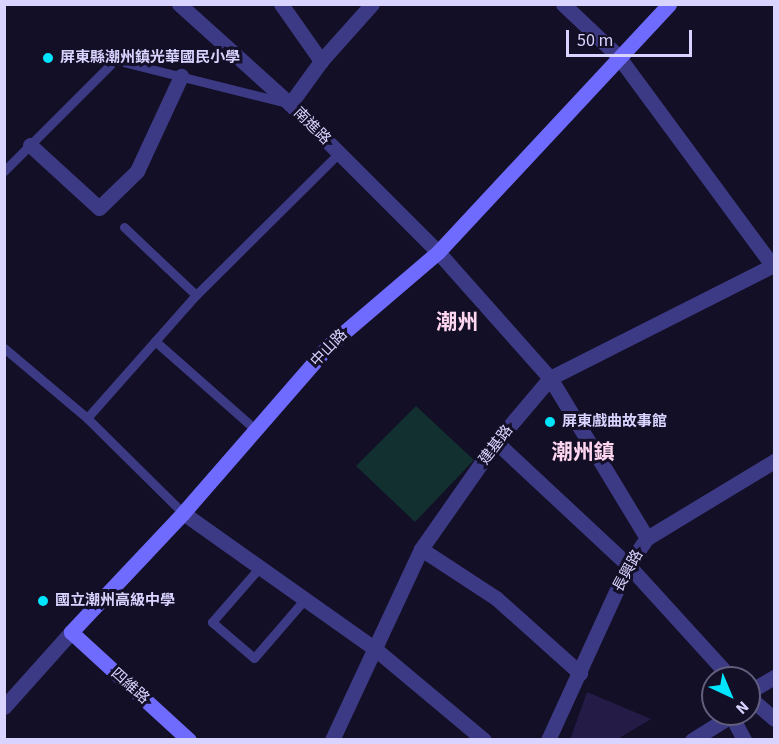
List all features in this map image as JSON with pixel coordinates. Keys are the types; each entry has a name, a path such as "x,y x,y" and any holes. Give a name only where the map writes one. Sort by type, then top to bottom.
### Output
{"main road":[{"name":"中山路","path":"71,633 183,513 328,346 438,252 618,56 669,4"},
{"name":"四維路","path":"71,633 189,740"}],"street":[{"name":"南進路","path":"179,4 290,104 438,252 549,378 647,538"},
{"path":"281,4 321,61"},
{"path":"290,104 321,61 372,4"},
{"path":"563,4 618,56 774,266"},
{"path":"30,145 99,208 137,171 181,76"},
{"name":"建基路","path":"332,740 421,549 496,442 549,378 774,266"},
{"path":"496,442 628,565 720,666"},
{"name":"長興路","path":"548,740 628,565 647,538 774,461"},
{"path":"183,513 374,648 484,740"},
{"path":"421,549 496,598 580,673"},
{"name":"中山路","path":"4,707 71,633"},
{"path":"761,685 774,677"},
{"path":"761,708 774,719"},
{"path":"692,740 716,726"},
{"path":"738,726 744,740"}],"lane":[{"path":"4,171 115,60 290,104"},
{"path":"87,418 196,295 339,153"},
{"path":"124,227 196,295"},
{"path":"155,341 255,430"},
{"path":"4,348 87,418 183,513"},
{"path":"260,567 212,621 254,658 305,599"}],"green space":[{"path":"416,406 474,460 415,522 356,466"}],"building":[{"path":"587,692 651,719 616,740 570,740"}],"place":[{"name":"屏東縣潮州鎮光華國民小學","path":"48,58"},
{"name":"屏東戲曲故事館","path":"550,422"},
{"name":"國立潮州高級中學","path":"43,601"}],"district":[{"name":"潮州","path":"457,322"},
{"name":"潮州鎮","path":"583,452"}]}
